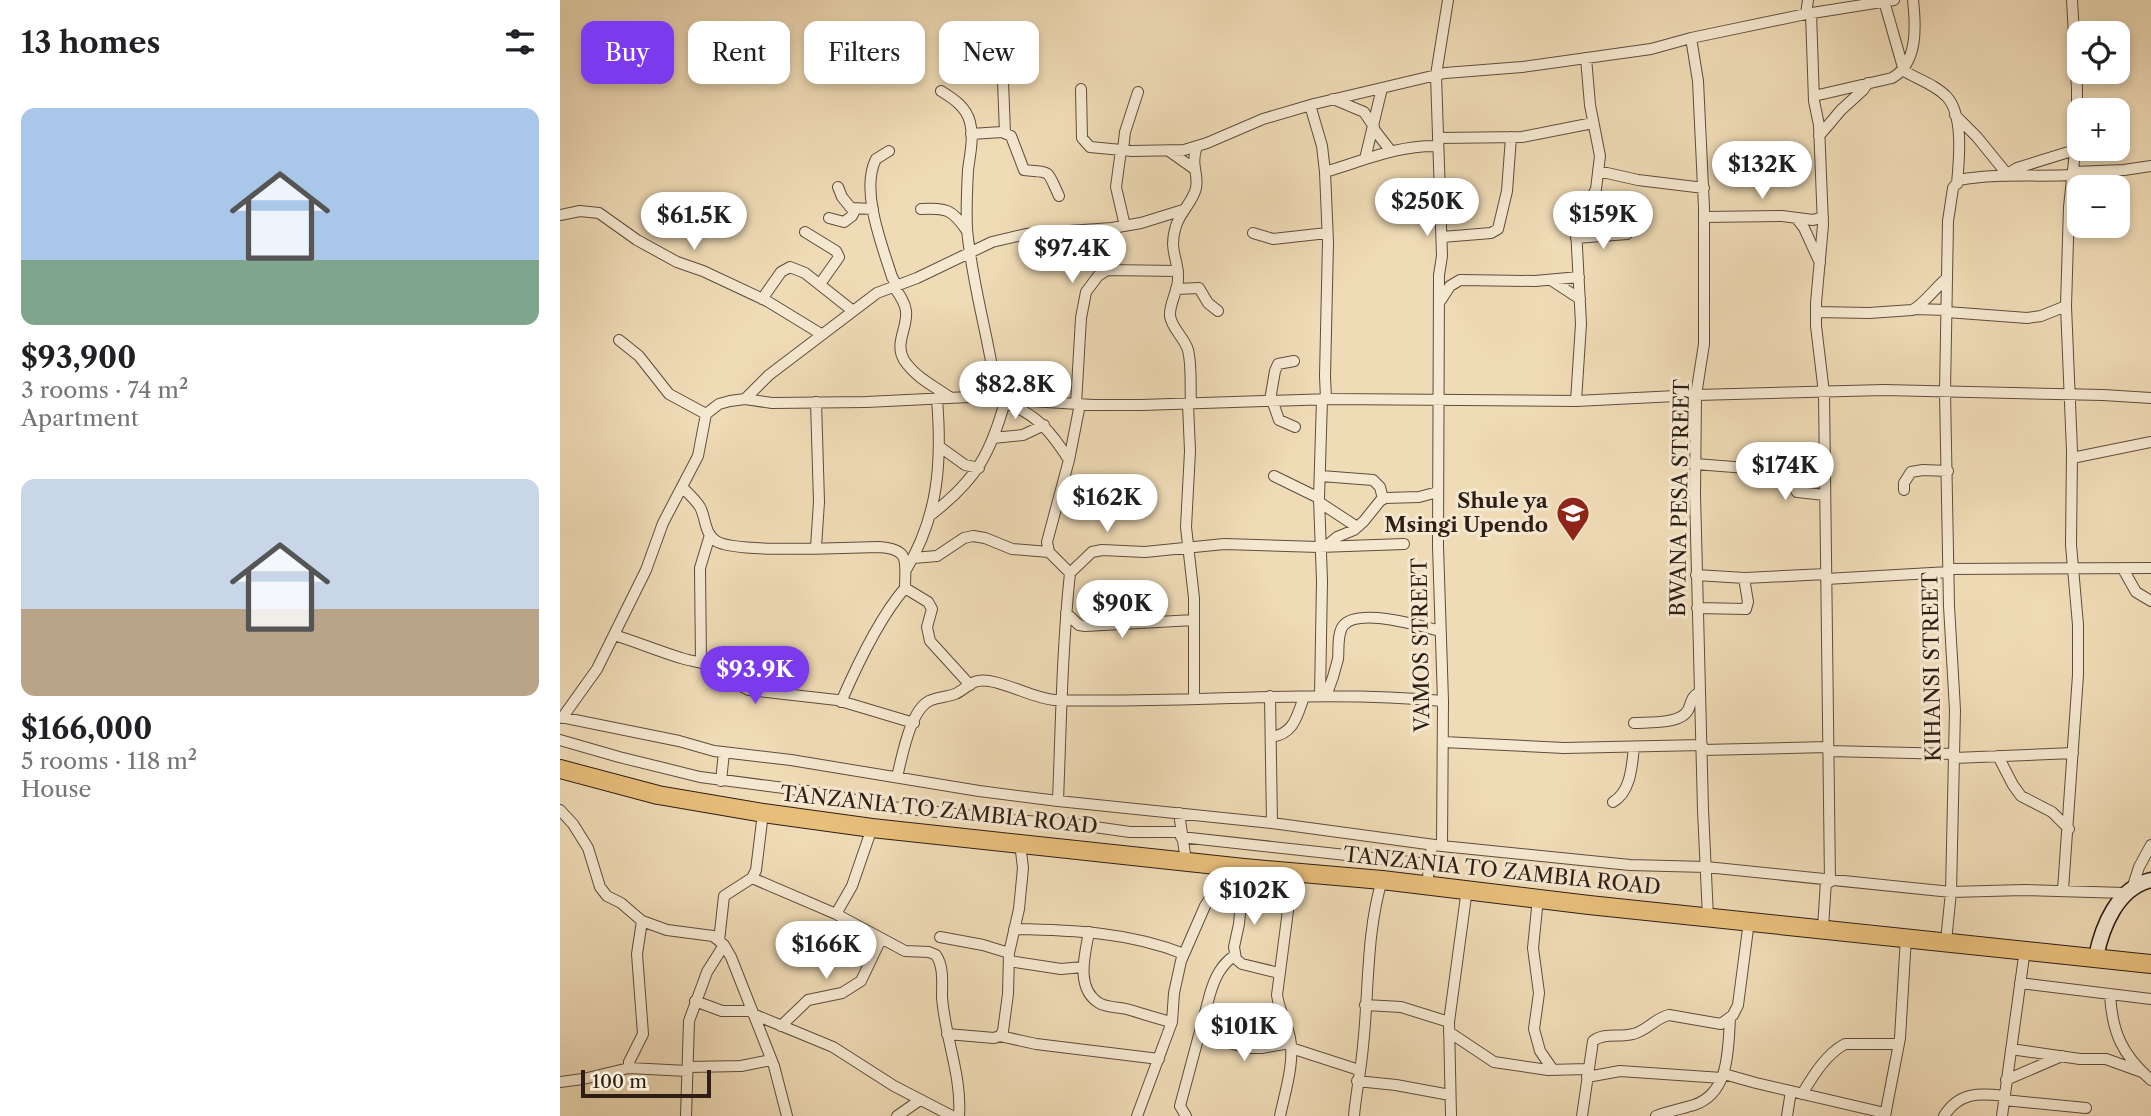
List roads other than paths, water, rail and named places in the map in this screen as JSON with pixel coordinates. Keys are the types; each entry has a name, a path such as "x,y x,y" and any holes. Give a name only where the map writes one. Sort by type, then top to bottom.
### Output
{"highway":[{"name":"TANZANIA TO ZAMBIA ROAD","path":"560,769 658,795 872,828 1467,889 2151,964"}],"street":[{"name":"VAMOS STREET","path":"1427,885 1429,864 1437,845 1443,742 1438,401 1441,300 1439,275 1443,256 1436,75 1448,0"},
{"path":"1808,0 1823,217 1816,312 1824,393 1825,464 1828,881 1823,928"},
{"path":"1810,13 1820,0"},
{"path":"1814,96 1892,78 1903,71 1910,61 1913,44 1913,0"},
{"path":"2072,0 2077,98"},
{"path":"1081,89 1081,128 1085,143 1096,148 1169,151 1197,146 1262,120 1310,105 1436,75 1651,50 1691,38 1810,13 1888,1 1903,71"},
{"name":"BWANA PESA STREET","path":"1691,38 1698,81 1704,188 1703,344 1696,395 1695,464 1696,575 1708,917"},
{"path":"1576,401 1580,359 1580,299 1576,228 1596,189 1600,156 1593,124 1586,58"},
{"path":"1903,71 1936,88 1948,98 1954,115 1977,137 2006,175"},
{"path":"1819,136 1868,83"},
{"path":"1003,84 1005,133"},
{"path":"1365,159 1382,88"},
{"path":"932,514 963,488 979,468 993,438 1003,400 978,307 967,231 971,134 967,115 958,102 942,91"},
{"path":"1125,226 1116,187 1125,132 1138,92"},
{"path":"1333,99 1364,112 1390,150"},
{"path":"1310,105 1322,146 1327,233 1319,500 1323,696"},
{"name":"KIHANSI STREET","path":"1946,941 1951,892 1955,710 1945,392 1948,221 1957,184 1959,157 1954,115"},
{"path":"1325,172 1390,150 1438,142 1511,137 1593,124"},
{"path":"971,134 1005,133 1011,136 1024,170 1047,172 1059,195"},
{"path":"1442,237 1492,233 1498,229 1507,191 1511,137"},
{"path":"1194,698 1194,598 1186,500 1190,451 1188,350 1170,318 1178,271 1172,254 1173,239 1182,210 1193,198 1197,184 1193,158 1197,146"},
{"path":"890,151 876,159 871,182 873,209 895,286 906,312 900,347 904,359 918,376 951,398"},
{"path":"1169,151 1193,168"},
{"path":"2006,175 2017,168 2067,152"},
{"path":"2063,890 2078,663 2075,569 2071,545 2072,458 2066,306 2069,207 2074,161"},
{"path":"1957,184 1959,180 1970,178 2006,175 2033,177 2151,166"},
{"path":"1598,171 1638,180 1704,188"},
{"path":"838,187 846,203 855,210 873,209"},
{"path":"921,209 950,210 967,231"},
{"path":"829,218 844,222 849,220 855,210"},
{"path":"745,399 769,375 877,293 992,242 1026,234 1125,226 1182,210"},
{"path":"560,215 580,211 599,213 637,240 677,262 703,271 762,299 821,334"},
{"path":"1704,217 1782,216 1813,220 1823,217"},
{"path":"1797,219 1804,228 1820,264"},
{"path":"805,232 838,253 836,262 820,284"},
{"path":"1253,233 1273,239 1327,233"},
{"path":"1576,238 1627,234"},
{"path":"762,299 787,267 805,273 853,311"},
{"path":"1070,573 1049,552 1047,542 1069,460 1078,404 1081,318 1086,292 1107,270 1178,271"},
{"path":"1441,300 1450,286 1460,280 1508,282 1579,277"},
{"path":"1915,309 1947,278"},
{"path":"1551,280 1580,299"},
{"path":"1176,289 1199,289 1208,303 1218,311"},
{"path":"1816,312 1869,313 1915,309 2027,318 2041,316 2066,306"},
{"path":"619,340 639,356 669,394 706,414"},
{"path":"1294,361 1278,365 1271,400 1279,420 1295,427"},
{"path":"2151,398 1884,390 1576,401 1324,399 1190,404 1078,404 951,398 772,403 745,399 719,404 706,414 698,456 663,523 646,570 597,669 561,717 724,752 1058,801 1272,823 1437,845 1630,864 1706,867 1951,892 2129,891 2151,880"},
{"path":"906,570 932,514 936,497 940,447 937,399"},
{"path":"1003,400 1021,408 1044,425 1069,460"},
{"path":"816,402 819,502 816,547"},
{"path":"993,438 1023,435 1044,425"},
{"path":"2072,458 2151,442"},
{"path":"940,447 965,465 979,468"},
{"path":"1695,464 1747,468 1825,464"},
{"path":"1792,465 1792,484 1797,492 1825,495"},
{"path":"1904,490 1904,483 1911,472 1948,471"},
{"path":"1274,476 1319,500 1357,527"},
{"path":"1321,476 1373,480 1380,487 1383,499"},
{"path":"682,487 701,509 710,535 700,568 701,663"},
{"path":"1322,547 1357,527 1383,499 1419,497 1438,492"},
{"path":"710,535 723,544 776,549 892,548 906,559 905,588 867,648 841,702"},
{"path":"913,558 937,556 964,538 973,536 1012,549 1049,552"},
{"path":"1058,801 1061,760 1060,700 1070,573 1092,552 1145,552 1224,544 1322,547 1404,544"},
{"path":"1696,575 1744,578 1949,570 2151,568"},
{"path":"2123,569 2136,592 2151,601"},
{"path":"1697,608 1746,609 1748,602 1744,578"},
{"path":"905,588 928,602 932,609 927,627 930,640 970,685"},
{"path":"1066,613 1079,625 1085,626 1194,620"},
{"path":"1323,696 1338,656 1341,632 1347,623 1370,618 1391,619 1440,631"},
{"path":"614,635 701,663 749,690 841,702 914,723"},
{"path":"897,777 921,706 931,700 958,693 978,681 1049,700 1323,696 1443,701"},
{"path":"1634,723 1683,716 1692,697 1700,691"},
{"path":"1270,696 1272,823"},
{"path":"1271,737 1287,734 1304,697"},
{"path":"560,740 721,781 814,792 891,807 1181,835 1429,864"},
{"path":"1443,742 1564,748 1828,749 1954,756 2073,753"},
{"path":"1613,802 1623,793 1628,783 1634,747"},
{"path":"721,781 724,752"},
{"path":"1998,756 2021,796 2052,812 2068,829"},
{"path":"560,810 573,824 588,848 600,887 607,896 642,921 667,930 713,936 722,943 731,957 771,1060 788,1116"},
{"path":"686,1116 689,1021 706,972 722,943 724,896 752,878 761,843 763,813"},
{"path":"1180,813 1186,860"},
{"path":"836,914 857,873 872,828"},
{"path":"1000,1036 1008,994 1009,957 1023,868 1020,843"},
{"path":"2095,957 2104,928 2129,891 2151,845"},
{"path":"1244,868 1234,947 1236,959 1242,964 1279,973"},
{"path":"1280,1116 1291,1046 1279,1010 1279,973 1293,872"},
{"path":"752,878 836,914 905,951 929,952 939,961 947,1034 960,1087 959,1116"},
{"path":"1354,1116 1363,1047 1375,903 1382,880"},
{"path":"1137,1116 1172,1022 1178,973 1184,954 1212,895 1219,891 1242,888"},
{"path":"1451,1116 1449,1027 1467,889"},
{"path":"1538,898 1533,948 1539,993 1534,1030 1541,1051 1553,1070"},
{"path":"629,1069 632,1054 643,1034 637,954 642,921"},
{"path":"1582,1116 1593,1041 1598,1037 1636,1034 1661,1016 1669,1015 1713,1024 1721,1024 1730,1018 1738,1005 1749,921"},
{"path":"1014,929 1043,928 1134,937 1184,954"},
{"path":"1089,932 1083,967 1089,994 1098,1003 1172,1022"},
{"path":"940,937 983,945 1009,957 1061,969 1083,967"},
{"path":"1365,1005 1401,1007 1449,1027 1493,1062 1588,1073 1620,1071 1723,1076 1885,1114 1899,1044 1906,937"},
{"path":"781,1026 808,1000 842,993 861,982 881,939"},
{"path":"2002,1116 2025,949"},
{"path":"1186,1116 1180,1105 1215,978 1224,963 1235,955"},
{"path":"2020,983 2151,999"},
{"path":"2110,994 2111,1017 2121,1045 2130,1061 2151,1080"},
{"path":"695,1001 722,1011 752,1013 833,1047 920,1100 952,1116"},
{"path":"1656,1116 1696,1105 1718,1088 1723,1076 1730,1018"},
{"path":"947,1034 994,1038 1000,1036 1037,1044 1159,1059"},
{"path":"1199,1035 1248,1048 1291,1046 1359,1070"},
{"path":"1802,1094 1821,1066 1845,1044 1899,1044"},
{"path":"2011,1049 2106,1059 2142,1072"},
{"path":"2007,1080 2063,1056"},
{"path":"560,1082 629,1069 741,1066 771,1060"},
{"path":"1357,1081 1395,1085 1450,1096"},
{"path":"1787,1116 1791,1091"},
{"path":"1944,1116 1954,1102 1977,1094 2085,1108"},
{"path":"897,1116 920,1100"}],"place":[{"name":"Shule ya Msingi Upendo","path":"1573,543"}]}
